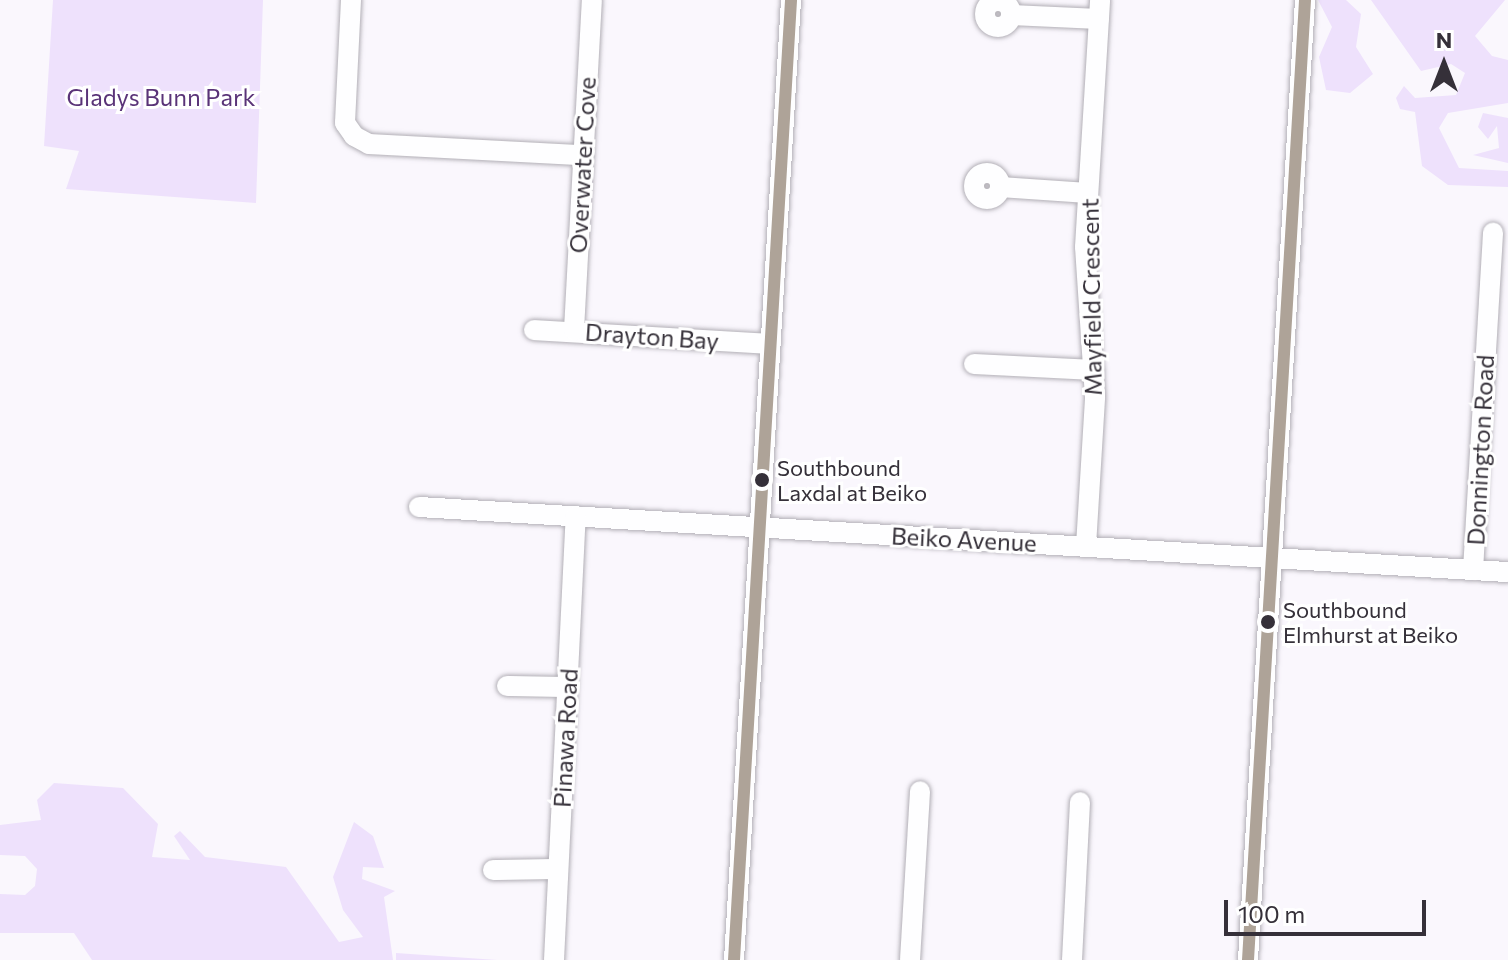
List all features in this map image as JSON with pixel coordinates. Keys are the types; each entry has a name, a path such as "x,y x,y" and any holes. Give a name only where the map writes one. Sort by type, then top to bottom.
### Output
{"street":[{"path":"351,0 345,123 354,136 369,144 582,155"},
{"name":"Overwater Cove","path":"574,330 592,0"},
{"path":"734,960 791,0"},
{"path":"1248,960 1305,0"},
{"path":"1011,15 1100,10"},
{"name":"Mayfield Crescent","path":"1086,546 1094,370 1088,193 1100,10"},
{"path":"1000,187 1088,193"},
{"name":"Donnington Road","path":"1473,570 1493,233"},
{"name":"Drayton Bay","path":"534,330 770,344"},
{"path":"974,364 1094,370"},
{"name":"Beiko Avenue","path":"419,507 1508,572"},
{"name":"Pinawa Road","path":"554,960 576,517"},
{"path":"507,686 567,687"},
{"path":"910,960 920,791"},
{"path":"1072,960 1080,802"},
{"path":"493,870 558,869"}],"green space":[{"name":"Gladys Bunn Park","path":"53,0 263,0 256,203 66,189 79,151 44,146"},
{"path":"1318,0 1346,0 1361,14 1356,47 1373,74 1350,93 1326,90 1319,57 1332,27"},
{"path":"1371,0 1505,0 1475,36 1492,56 1508,60 1508,103 1448,113 1439,128 1459,168 1508,171 1508,187 1448,185 1422,166 1415,112 1400,109 1396,98 1404,86 1415,98 1456,95 1465,73 1451,64 1421,71"},
{"path":"1483,113 1508,118 1508,163 1473,155 1499,148 1497,126 1488,139 1478,127"},
{"path":"54,783 123,788 158,824 152,857 190,860 174,836 180,831 205,857 286,867 339,942 363,937 343,910 333,877 354,822 373,836 384,868 363,867 362,879 395,891 384,897 393,960 92,960 74,933 0,933 0,894 25,895 35,886 37,869 25,856 0,855 0,825 41,820 37,800"},
{"path":"396,953 497,960 396,960"}],"transit line":[{"path":"734,960 791,0"},
{"path":"1248,960 1305,0"}],"place":[{"name":"Southbound Laxdal at Beiko","path":"762,480"},
{"name":"Southbound Elmhurst at Beiko","path":"1268,622"}]}
